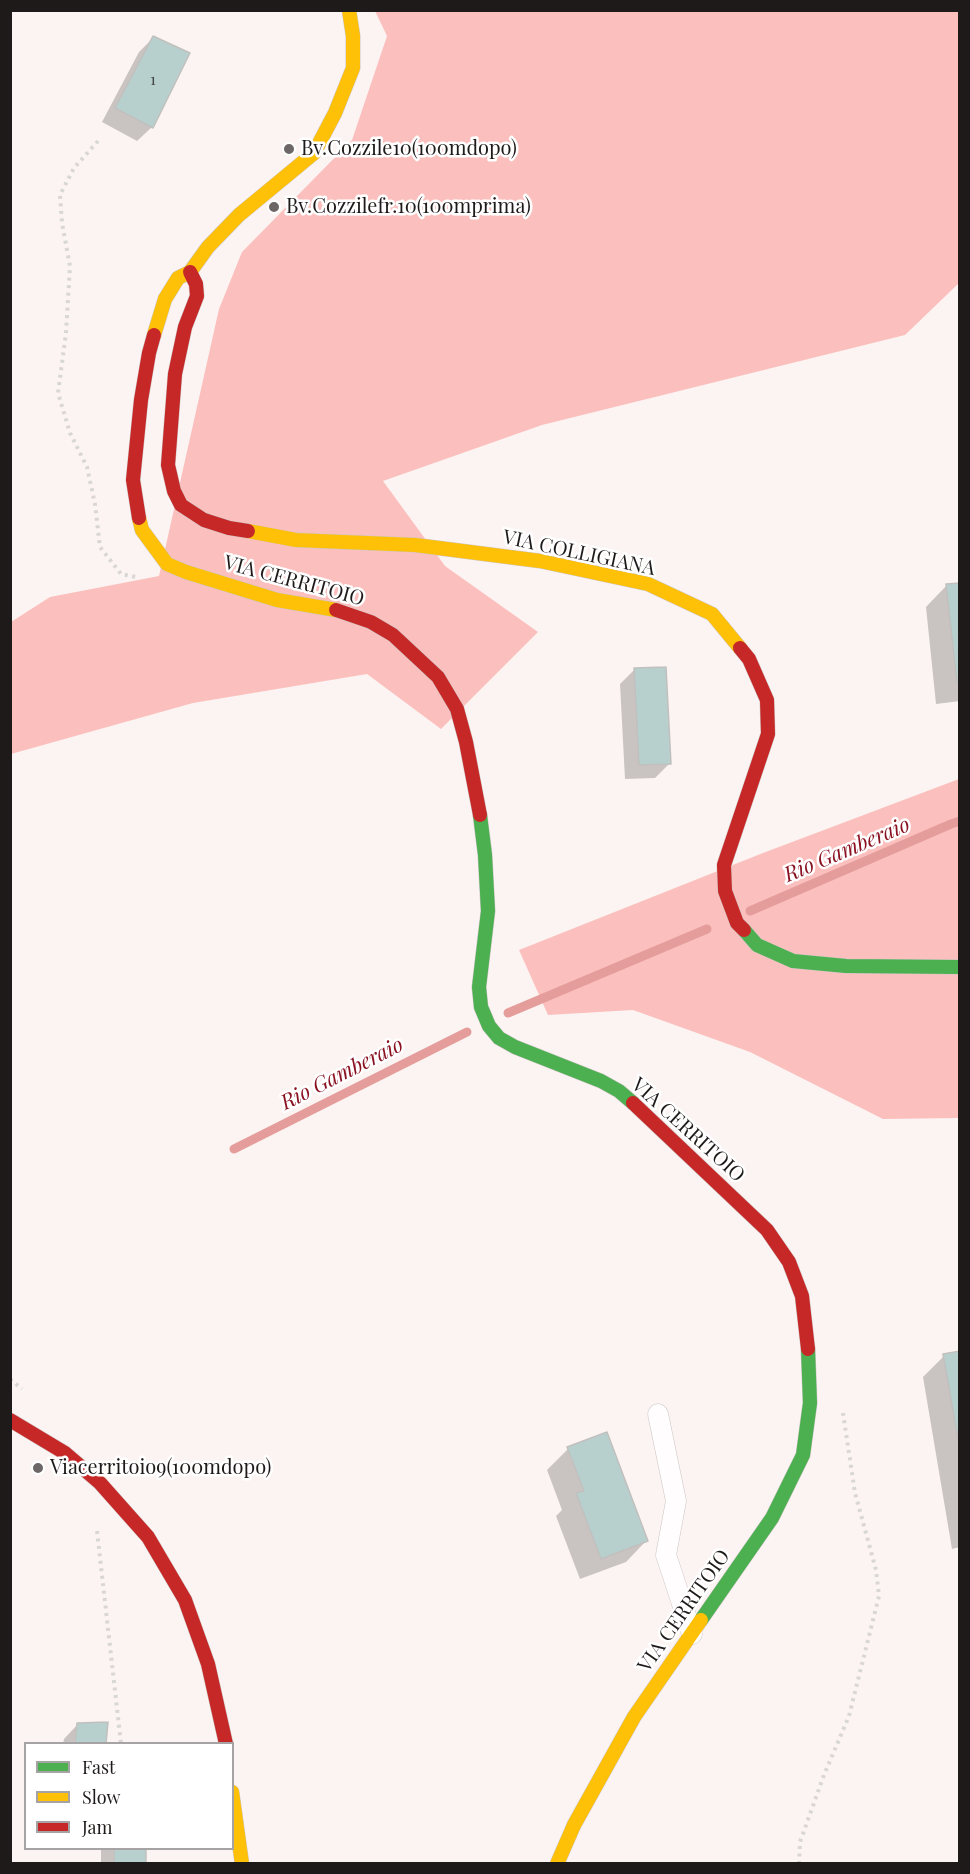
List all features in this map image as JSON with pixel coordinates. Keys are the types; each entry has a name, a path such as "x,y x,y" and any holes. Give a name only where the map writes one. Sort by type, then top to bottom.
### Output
{"street":[{"path":"167,564 142,530 136,508 133,480 141,399 149,353 165,299 178,278 190,272 208,247 239,215 314,153 335,113 353,68 353,36 349,10"},
{"name":"VIA COLLIGIANA","path":"190,272 196,284 197,296 186,327 175,374 168,465 174,491 181,504 204,520 229,528 296,540 415,545 540,561 648,584 712,614 749,659 767,700 768,734 724,866 725,891 737,923 757,945 793,961 846,966 960,967"},
{"name":"VIA CERRITOIO","path":"167,564 277,600 332,609 371,622 393,635 438,677 456,709 466,742 478,799 485,855 488,911 479,987 481,1007 489,1026 499,1038 515,1047 601,1081 642,1110 767,1230 789,1262 802,1296 810,1362 810,1403 802,1455 772,1518 634,1717 574,1825 557,1863"},
{"path":"10,1420 65,1453 100,1483 148,1537 185,1600 208,1664 226,1742"},
{"path":"234,1806 242,1863"}],"lane":[{"path":"658,1414 676,1501 666,1555 692,1634"}],"path":[{"path":"98,141 74,168 60,195 62,223 70,266 66,333 58,393 70,433 87,467 95,504 100,546 121,574 141,578 167,564"},
{"path":"799,1863 800,1842 824,1775 849,1716 879,1596 876,1570 855,1493 842,1410"},
{"path":"96,1524 121,1742"}],"shaded area":[{"path":"375,11 959,11 959,283 905,335 542,425 383,481 445,566 538,632 441,729 367,674 193,703 11,754 11,622 50,597 159,576 219,309 242,252 352,140 387,36"},
{"path":"959,779 959,1118 883,1119 750,1052 633,1010 548,1015 519,950 763,853"}],"building":[{"path":"153,36 190,53 153,128 115,108"},
{"path":"960,583 960,683 957,683 946,584"},
{"path":"666,667 671,764 639,765 634,668"},
{"path":"960,1351 960,1450 943,1354"},
{"path":"607,1432 648,1541 601,1559 576,1493 584,1491 567,1447"},
{"path":"108,1722 106,1742 75,1742 77,1723"},
{"path":"114,1850 146,1850 146,1864 114,1864"}],"waterway":[{"name":"Rio Gamberaio","path":"750,911 960,821"},
{"name":"Rio Gamberaio","path":"508,1013 707,929"},
{"name":"Rio Gamberaio","path":"234,1149 467,1032"}],"traffic: fast":[{"path":"480,815 488,911 479,987 481,1007 489,1026 499,1038 515,1047 601,1081 619,1091 633,1103"},
{"path":"744,930 757,945 793,961 846,966 960,967"},
{"path":"701,1620 772,1518 803,1455 810,1403 808,1349"}],"traffic: slow":[{"path":"154,335 165,299 178,278 190,272 208,247 239,215 314,153 335,113 353,68 353,36 349,10"},
{"path":"139,518 142,530 167,564 277,600 336,610"},
{"path":"248,531 296,540 415,545 540,561 648,584 712,614 740,648"},
{"path":"557,1864 574,1825 634,1717 701,1620"},
{"path":"234,1806 242,1864"}],"traffic: jam":[{"path":"190,272 196,284 197,296 185,327 175,374 168,465 174,491 181,505 204,520 248,531"},
{"path":"139,518 133,480 141,400 154,335"},
{"path":"336,610 371,622 393,635 438,677 457,709 480,815"},
{"path":"740,648 749,659 767,700 768,734 724,865 725,891 737,923 744,930"},
{"path":"633,1103 767,1230 789,1262 802,1296 808,1349"},
{"path":"10,1420 65,1453 100,1483 148,1537 185,1600 208,1664 226,1742"}],"place":[{"name":"Bv.Cozzile10(100mdopo)","path":"289,149"},
{"name":"Bv.Cozzilefr.10(100mprima)","path":"274,207"},
{"name":"Viacerritoio9(100mdopo)","path":"38,1468"}]}
